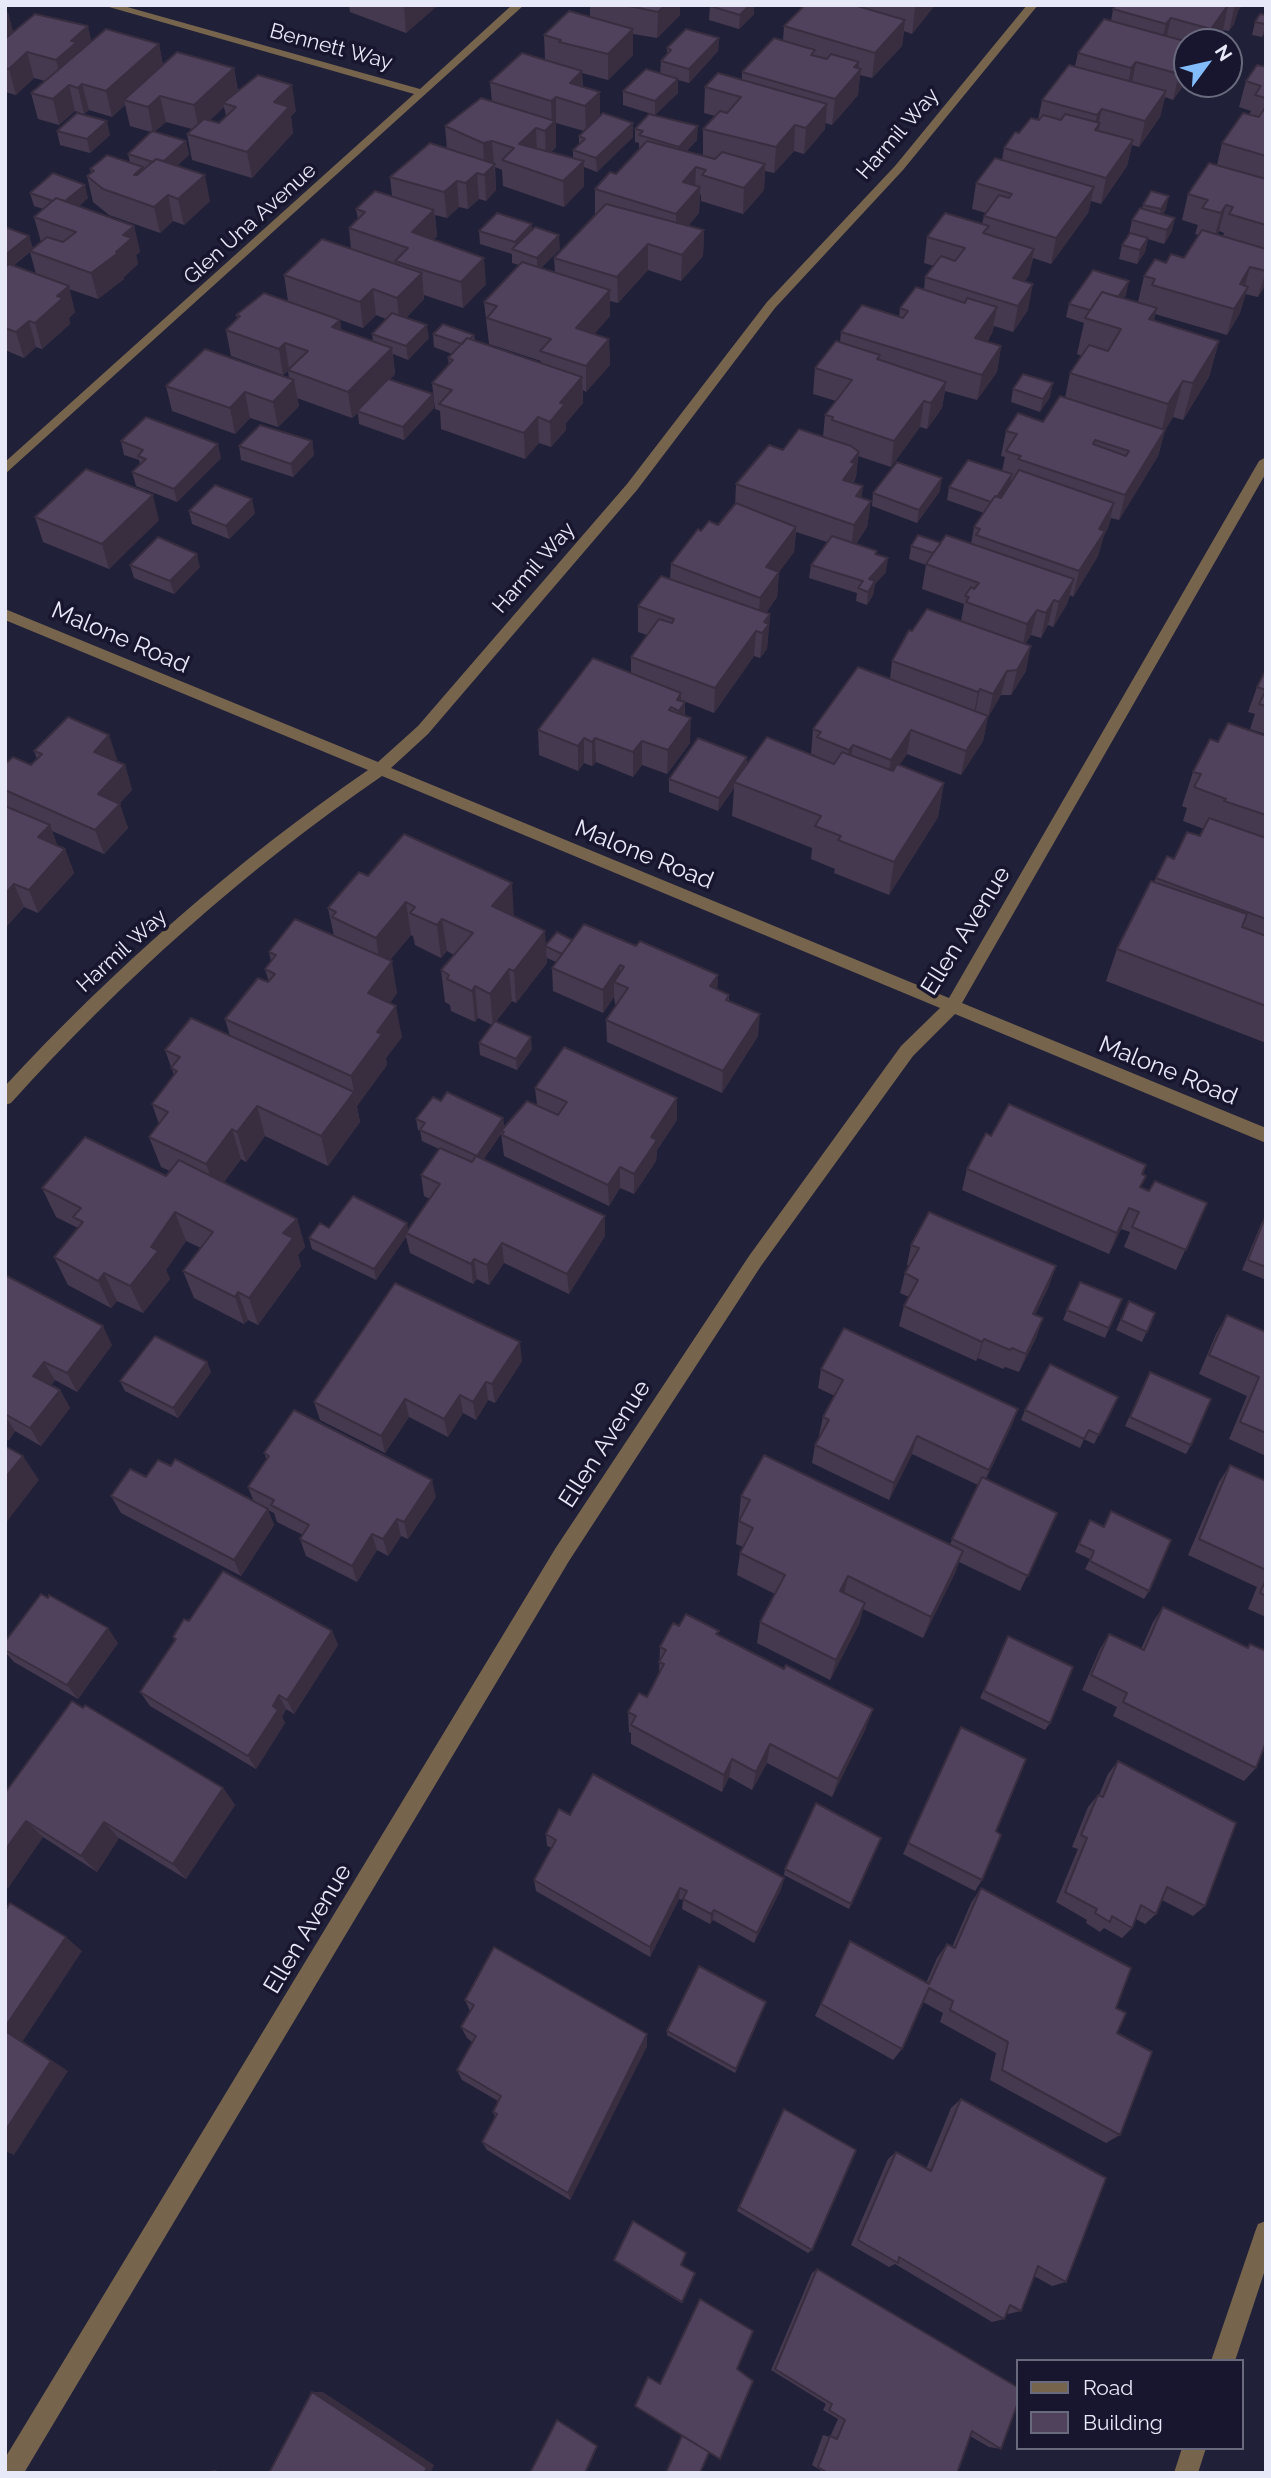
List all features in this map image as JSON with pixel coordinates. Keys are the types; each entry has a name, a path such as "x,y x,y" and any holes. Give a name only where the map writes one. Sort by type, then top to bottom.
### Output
{"street":[{"name":"Bennett Way","path":"107,5 423,93"},
{"name":"Glen Una Avenue","path":"5,470 520,5"},
{"name":"Harmil Way","path":"5,1098 68,1029 197,911 330,804 379,771 424,730 632,487 771,305 899,168 1033,5"},
{"name":"Ellen Avenue","path":"10,2473 562,1555 755,1261 907,1051 952,1007 1266,461"},
{"name":"Malone Road","path":"5,614 1266,1136"},
{"path":"1224,2359 1266,2232"},
{"path":"1186,2473 1193,2450"}],"building":[{"path":"624,5 665,5 658,12"},
{"path":"711,5 750,5 740,15"},
{"path":"805,5 854,5 905,20 875,53 784,26"},
{"path":"1116,5 1228,5 1212,28 1171,18 1166,24 1113,9"},
{"path":"569,11 633,29 608,54 559,42 561,40 544,35"},
{"path":"35,14 88,26 71,41 77,42 56,60 27,52 9,69 5,68 5,39"},
{"path":"1260,14 1266,15 1265,24 1255,22"},
{"path":"1104,19 1173,38 1173,72 1136,62 1131,68 1078,53"},
{"path":"106,29 159,44 106,91 82,84 78,88 69,85 53,99 31,93"},
{"path":"686,29 719,38 689,69 661,61 671,50 667,48"},
{"path":"774,38 815,50 811,55 827,59 831,54 859,62 854,67 861,69 835,99 742,72"},
{"path":"177,52 234,68 194,105 160,96 148,107 124,100"},
{"path":"522,53 582,71 570,83 600,92 585,106 556,97 551,101 490,82"},
{"path":"1069,65 1166,91 1145,121 1102,109 1097,115 1042,100"},
{"path":"1257,65 1266,67 1266,98 1255,95 1261,86 1246,81"},
{"path":"646,69 678,79 655,101 623,91"},
{"path":"718,73 827,104 806,128 795,125 776,147 703,129 720,111 727,113 741,97 705,87"},
{"path":"258,75 292,85 274,102 289,107 247,152 187,134 204,119 219,123 236,107 223,103"},
{"path":"481,98 555,121 545,131 536,128 519,144 584,161 563,181 502,160 514,148 492,141 483,143 445,126"},
{"path":"1264,109 1266,156 1222,143 1243,113 1259,117"},
{"path":"77,113 107,121 87,139 57,131"},
{"path":"603,113 633,123 596,158 573,150 585,139 579,136"},
{"path":"649,114 698,126 679,147 639,135 643,131 635,129"},
{"path":"1065,114 1100,123 1095,130 1133,140 1106,178 1004,148 1015,132 1019,133 1031,118 1039,120 1043,115 1061,120"},
{"path":"152,131 186,141 164,161 156,159 153,162 128,154"},
{"path":"647,141 715,159 722,152 765,164 744,188 702,175 706,170 696,167 683,182 700,187 676,214 595,189 610,172 616,174"},
{"path":"430,143 495,164 484,175 477,173 466,183 457,181 444,192 390,177"},
{"path":"107,155 143,167 134,175 156,159 205,175 178,199 168,195 154,207 103,189 87,176 94,171 90,169"},
{"path":"995,158 1094,187 1056,238 984,216 999,195 1009,198 1012,194 976,183"},
{"path":"1209,163 1266,179 1266,225 1229,214 1233,207 1226,205 1221,213 1202,208 1208,200 1188,194"},
{"path":"53,173 85,185 65,201 56,198 53,201 30,193"},
{"path":"375,191 434,210 412,232 484,258 461,282 395,261 408,248 349,228 365,212 356,209"},
{"path":"1151,191 1169,196 1161,209 1143,205"},
{"path":"56,198 134,226 123,235 132,238 116,252 118,253 91,273 30,251 47,237 63,242 76,232 34,217"},
{"path":"606,204 704,230 682,255 648,244 617,277 554,258"},
{"path":"1140,208 1175,218 1167,230 1132,220"},
{"path":"497,213 532,224 515,242 479,231"},
{"path":"945,213 989,226 983,233 1034,249 1013,278 1033,284 1018,306 925,277 941,256 955,261 965,248 927,237"},
{"path":"5,227 29,236 5,255"},
{"path":"535,227 559,235 537,258 512,249"},
{"path":"1202,230 1266,249 1266,271 1250,267 1240,284 1248,287 1234,309 1152,285 1155,279 1144,276 1155,259 1166,263 1171,254 1184,258"},
{"path":"1130,233 1148,238 1140,250 1122,245"},
{"path":"322,239 422,273 397,298 373,289 360,302 284,275"},
{"path":"522,262 610,290 576,328 609,339 586,366 540,351 551,339 487,318 497,306 484,302"},
{"path":"9,264 69,286 57,296 63,298 35,323 29,321 16,332 5,328 5,267"},
{"path":"1093,270 1129,281 1118,297 1102,292 1090,310 1069,304"},
{"path":"916,287 965,303 967,298 997,307 975,338 1001,346 982,375 841,332 862,305 903,318 908,311 900,308"},
{"path":"1102,292 1157,308 1149,319 1219,341 1193,383 1183,381 1168,404 1070,373 1089,345 1108,351 1121,329 1085,318"},
{"path":"264,293 340,320 332,327 392,348 348,392 288,370 308,351 285,343 279,349 226,330 240,316 236,315"},
{"path":"392,313 427,325 406,346 372,334"},
{"path":"443,324 474,335 462,344 433,334"},
{"path":"467,338 582,377 560,403 565,404 550,422 538,417 524,433 439,404 452,390 432,383 453,360 448,358"},
{"path":"836,341 880,355 877,359 946,382 931,403 924,401 894,441 832,420 833,417 825,415 852,380 815,368"},
{"path":"205,349 294,380 273,402 245,392 230,408 166,386"},
{"path":"1023,374 1053,383 1043,399 1013,389"},
{"path":"388,379 433,394 403,427 357,411"},
{"path":"1060,396 1165,430 1125,495 1018,459 1021,456 1006,451 1017,434 1006,431 1018,413 1043,422","holes":["1095,440 1129,451 1126,456 1093,444"]},
{"path":"146,417 218,444 174,489 132,472 146,459 138,456 143,450 121,441"},
{"path":"260,425 312,441 291,464 239,446"},
{"path":"799,429 851,446 859,452 843,480 863,486 856,496 871,501 854,525 736,484 769,445 783,450"},
{"path":"968,460 1012,474 991,502 949,487"},
{"path":"897,462 942,478 919,510 873,493"},
{"path":"86,469 153,495 102,544 35,517"},
{"path":"1019,470 1114,503 1099,529 1105,531 1079,571 976,535 980,529 974,527 995,496 1001,498"},
{"path":"215,485 252,499 226,526 189,511"},
{"path":"736,503 796,527 766,567 779,572 760,598 671,564 698,529 701,531 709,521 718,525"},
{"path":"918,535 941,543 933,553 911,546"},
{"path":"946,535 1074,579 1059,602 1054,600 1046,613 1037,610 1027,624 966,602 969,597 965,596 971,587 974,589 979,583 926,564"},
{"path":"832,536 877,551 875,554 888,558 869,579 875,581 868,592 858,588 863,581 811,565"},
{"path":"158,537 197,554 170,581 130,565"},
{"path":"661,576 770,614 764,622 769,624 762,633 756,631 715,688 631,657 659,619 672,623 674,619 638,606"},
{"path":"927,609 1031,646 1017,670 1007,671 993,694 980,689 978,692 892,661 909,630 912,631"},
{"path":"593,658 681,693 677,700 685,702 679,711 671,707 669,710 691,718 668,750 642,741 633,752 595,738 592,742 584,738 578,746 538,730"},
{"path":"858,667 988,716 966,751 911,730 891,760 853,745 849,750 817,737 821,732 813,729"},
{"path":"1266,670 1266,690 1257,687"},
{"path":"1266,690 1266,706 1259,704"},
{"path":"68,717 109,735 94,752 125,765 98,794 120,804 95,830 5,790 5,764 13,757 31,765 42,754 34,751"},
{"path":"1228,723 1266,736 1266,815 1224,801 1226,799 1194,787 1201,774 1193,772 1210,739 1218,742"},
{"path":"767,737 834,764 842,752 893,771 897,764 944,783 894,862 838,840 841,836 815,826 821,816 734,782"},
{"path":"698,738 747,757 719,798 669,779"},
{"path":"5,806 50,825 38,837 65,849 29,890 14,884 5,894"},
{"path":"1209,818 1266,838 1266,919 1156,878 1167,856 1174,859 1187,832 1200,836"},
{"path":"404,834 512,883 492,906 545,931 514,971 509,969 490,994 475,986 472,991 447,979 449,975 441,970 473,933 442,919 437,925 410,913 415,907 406,902 376,938 332,917 336,912 328,908 359,872 368,876"},
{"path":"1151,881 1247,914 1242,927 1266,936 1266,1006 1117,949"},
{"path":"295,919 392,961 368,993 396,1006 377,1032 382,1034 351,1076 225,1019 258,978 268,982 275,974 265,969 276,955 269,952"},
{"path":"584,924 636,946 640,941 718,975 710,986 729,995 726,1000 760,1014 723,1071 606,1020 628,988 614,982 624,967 620,965 603,990 552,968"},
{"path":"557,932 572,940 562,954 545,946"},
{"path":"191,1018 354,1092 321,1136 257,1106 237,1132 232,1129 206,1164 149,1137 168,1112 152,1104 177,1071 171,1068 180,1057 165,1050"},
{"path":"495,1021 531,1037 516,1059 479,1043"},
{"path":"564,1047 677,1098 651,1137 657,1140 634,1174 620,1167 608,1185 502,1135 504,1132 501,1131 527,1101 558,1115 567,1102 535,1088"},
{"path":"447,1092 503,1118 477,1156 420,1130 425,1123 416,1119 433,1097 441,1101"},
{"path":"1009,1104 1146,1165 1142,1174 1146,1176 1140,1187 1149,1191 1155,1181 1207,1203 1186,1250 1132,1227 1139,1212 1129,1208 1117,1233 967,1169 986,1133 991,1136"},
{"path":"85,1137 166,1176 179,1160 297,1219 283,1233 293,1238 249,1298 238,1292 235,1297 183,1271 213,1232 175,1212 151,1247 158,1251 130,1286 104,1273 98,1281 54,1257 83,1222 73,1217 81,1208 42,1188"},
{"path":"440,1148 472,1162 476,1156 605,1216 567,1274 502,1243 487,1265 474,1259 471,1264 406,1233 440,1184 421,1175"},
{"path":"353,1196 407,1223 374,1269 309,1238 320,1223 329,1228"},
{"path":"929,1212 1056,1266 1033,1314 1043,1318 1026,1354 984,1339 982,1342 904,1306 918,1280 905,1273 919,1248 911,1245"},
{"path":"1266,1215 1266,1267 1248,1260"},
{"path":"5,1275 103,1326 67,1373 44,1362 33,1376 60,1390 30,1428 5,1414"},
{"path":"1080,1282 1122,1299 1109,1328 1067,1310"},
{"path":"395,1283 520,1342 492,1384 486,1382 473,1402 460,1395 444,1419 405,1399 381,1436 314,1402"},
{"path":"1129,1301 1155,1313 1147,1332 1121,1320"},
{"path":"1227,1315 1266,1332 1266,1433 1240,1422 1259,1377 1209,1355"},
{"path":"844,1328 1018,1409 989,1470 917,1436 894,1483 815,1445 829,1420 823,1417 843,1380 821,1369"},
{"path":"155,1336 207,1362 173,1408 120,1381"},
{"path":"1050,1364 1118,1397 1099,1435 1089,1430 1084,1439 1025,1410"},
{"path":"1150,1372 1211,1399 1191,1445 1130,1417"},
{"path":"294,1410 432,1480 404,1522 397,1519 383,1539 372,1534 352,1566 300,1539 309,1525 271,1505 274,1500 248,1487 269,1456 264,1453"},
{"path":"5,1446 23,1456 5,1478"},
{"path":"764,1455 963,1551 931,1617 848,1576 840,1591 865,1603 836,1660 760,1622 785,1575 740,1553 753,1528 739,1521 750,1500 741,1496"},
{"path":"175,1459 268,1509 234,1560 111,1496 130,1469 146,1477 158,1460 171,1466"},
{"path":"1230,1465 1266,1481 1266,1570 1199,1539"},
{"path":"982,1477 1057,1513 1028,1576 952,1539"},
{"path":"1111,1511 1171,1540 1149,1591 1090,1561 1094,1551 1079,1544 1090,1520 1104,1527"},
{"path":"223,1571 332,1631 287,1700 279,1695 273,1706 278,1710 248,1756 140,1692 176,1639 173,1637 184,1619 189,1621"},
{"path":"1266,1579 1266,1596 1260,1593"},
{"path":"41,1594 48,1598 49,1595 108,1628 67,1685 5,1650 5,1642"},
{"path":"1163,1607 1248,1648 1250,1644 1266,1651 1266,1742 1256,1768 1123,1702 1127,1693 1091,1675 1109,1634 1144,1650"},
{"path":"686,1614 719,1631 716,1634 784,1669 786,1665 873,1709 838,1779 770,1744 756,1772 732,1759 724,1775 631,1725 636,1716 628,1712 639,1693 647,1697 664,1664 659,1662 666,1650 660,1647 673,1623 679,1626"},
{"path":"1008,1636 1073,1667 1050,1723 984,1691"},
{"path":"72,1701 83,1708 85,1705 223,1788 173,1864 104,1822 81,1856 26,1821 5,1850 5,1793"},
{"path":"961,1727 1026,1759 996,1831 1001,1835 982,1880 908,1843"},
{"path":"1118,1761 1236,1823 1205,1906 1167,1887 1156,1914 1141,1905 1132,1928 1112,1916 1110,1922 1095,1913 1097,1909 1065,1892 1087,1838 1081,1835 1098,1795 1103,1797"},
{"path":"593,1774 784,1878 757,1933 714,1910 711,1914 683,1899 687,1891 680,1888 650,1947 534,1880 556,1840 546,1834 559,1809 570,1815"},
{"path":"816,1803 881,1838 851,1904 785,1869"},
{"path":"981,1888 1131,1968 1116,2008 1126,2013 1117,2033 1152,2052 1120,2135 1002,2070 1008,2042 950,2010 953,2001 929,1988 902,2049 821,2004 850,1941 929,1984 947,1944 955,1948"},
{"path":"10,1903 66,1937 5,2027 5,1911"},
{"path":"494,1947 647,2034 568,2193 482,2142 497,2114 493,2112 501,2096 457,2070 476,2036 461,2027 474,2005 465,2000"},
{"path":"699,1966 766,2002 736,2069 667,2031"},
{"path":"5,2031 51,2061 5,2131"},
{"path":"961,2099 1106,2178 1066,2282 1038,2266 1021,2311 1010,2305 1004,2319 899,2257 898,2263 858,2240 896,2152 931,2171"},
{"path":"784,2109 856,2150 812,2250 739,2207"},
{"path":"633,2221 686,2253 681,2265 695,2273 682,2302 614,2260"},
{"path":"817,2269 1016,2386 1016,2408 1001,2449 972,2431 957,2473 828,2473 818,2467 830,2436 837,2439 845,2420 829,2410 832,2404 775,2369"},
{"path":"700,2299 753,2331 737,2369 753,2381 720,2459 635,2406 648,2377 660,2384"},
{"path":"312,2392 427,2468 424,2473 269,2473"},
{"path":"557,2420 597,2446 585,2473 530,2473"},
{"path":"682,2436 709,2452 700,2473 666,2473"}]}
